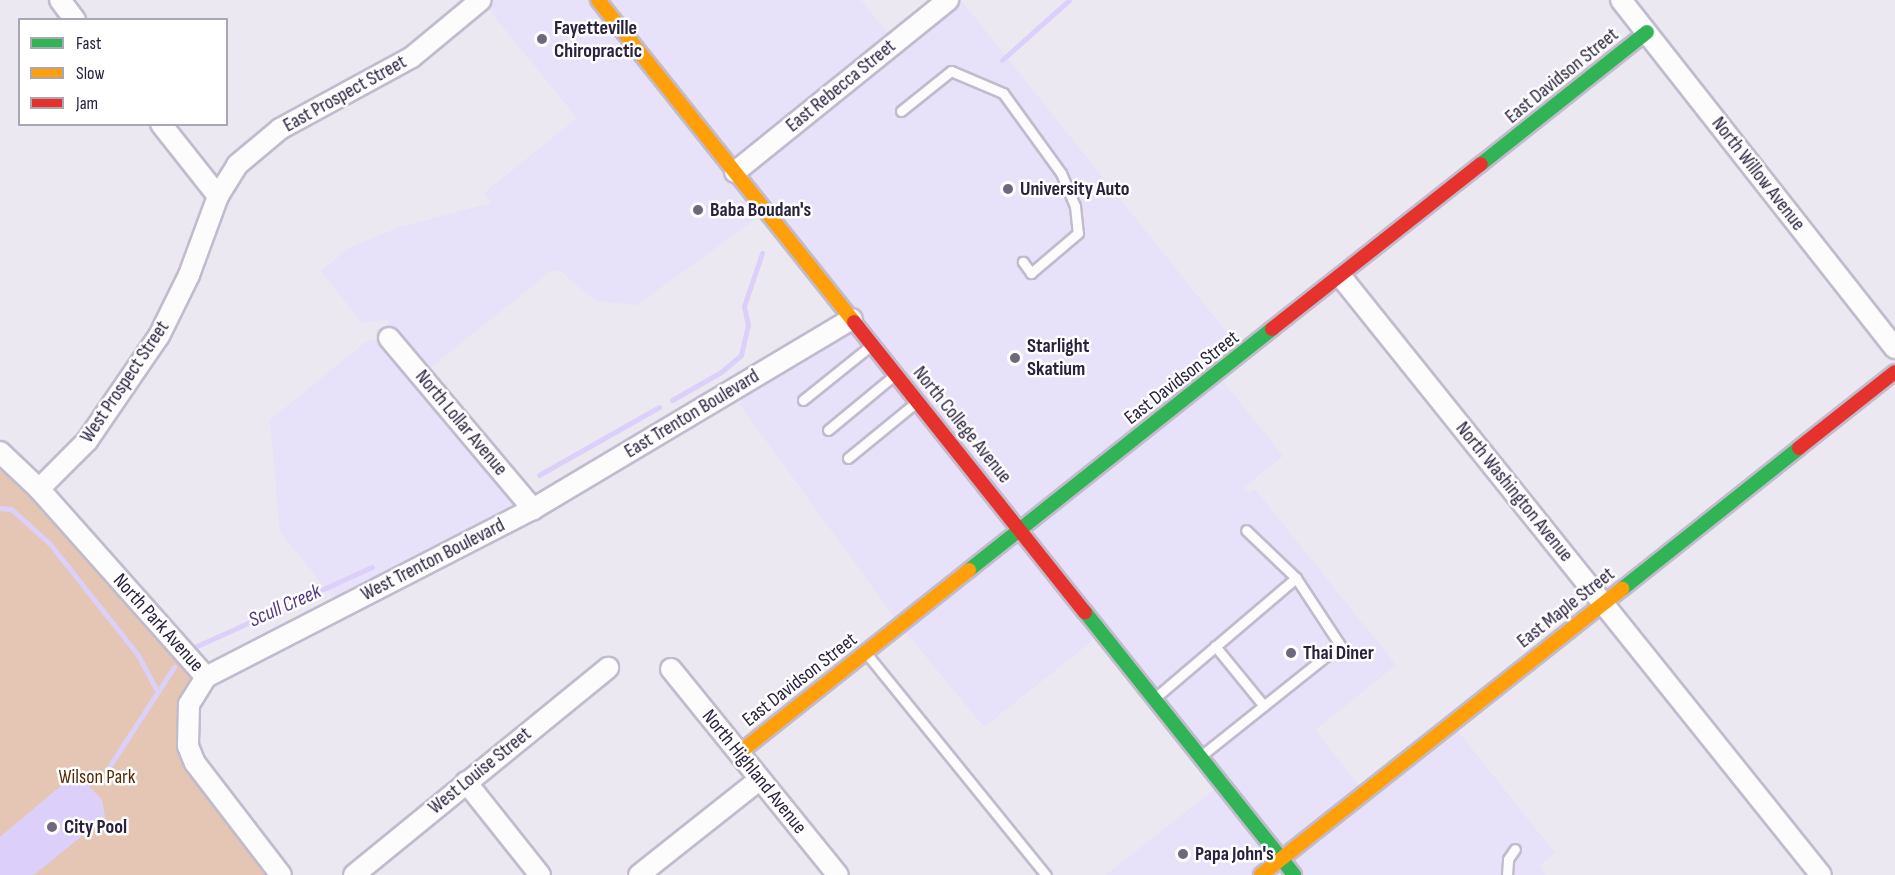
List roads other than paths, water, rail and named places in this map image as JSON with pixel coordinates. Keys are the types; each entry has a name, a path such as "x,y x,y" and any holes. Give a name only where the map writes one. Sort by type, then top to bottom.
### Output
{"street":[{"path":"60,0 74,18"},
{"name":"East Prospect Street","path":"218,196 237,165 258,145 412,57 482,0"},
{"name":"North College Avenue","path":"598,0 1294,875"},
{"name":"East Rebecca Street","path":"735,172 948,0"},
{"name":"North Willow Avenue","path":"1621,0 1895,348"},
{"name":"East Davidson Street","path":"740,753 1342,278 1647,32"},
{"path":"163,126 218,196"},
{"name":"West Prospect Street","path":"39,489 87,441 159,336 189,275 218,196"},
{"name":"North Washington Avenue","path":"1342,278 1821,875"},
{"name":"East Trenton Boulevard","path":"533,509 852,319"},
{"name":"North Lollar Avenue","path":"389,338 533,509"},
{"name":"East Maple Street","path":"1262,875 1895,372"},
{"name":"North Park Avenue","path":"0,452 39,489 206,677 189,704 188,746 195,763 280,875"},
{"name":"West Trenton Boulevard","path":"206,677 533,509"},
{"name":"West Louise Street","path":"354,875 608,668"},
{"name":"North Highland Avenue","path":"671,669 838,875"},
{"path":"639,875 760,778"},
{"path":"466,782 540,875"}],"lane":[{"path":"902,111 951,71 1003,93 1061,173 1075,206 1078,233 1031,273 1023,262"},
{"path":"803,400 873,344"},
{"path":"828,430 896,374"},
{"path":"848,458 918,400"},
{"path":"1200,756 1340,645 1296,578 1246,530"},
{"path":"1154,698 1296,578"},
{"path":"1215,646 1264,706"},
{"path":"866,652 1046,875"},
{"path":"1507,875 1508,859 1515,849"}],"waterway":[{"name":"Scull Creek","path":"1002,60 1069,0"},
{"name":"Scull Creek","path":"672,400 721,372 741,355 748,325 744,306 762,253"},
{"name":"Scull Creek","path":"539,475 659,407"},
{"path":"0,508 11,509 50,544 138,655 156,689"},
{"name":"Scull Creek","path":"197,646 372,567"},
{"name":"Scull Creek","path":"107,770 174,667"}],"place":[{"name":"Fayetteville Chiropractic","path":"542,39"},
{"name":"University Auto","path":"1008,189"},
{"name":"Baba Boudan's","path":"698,210"},
{"name":"Starlight Skatium","path":"1015,358"},
{"name":"Thai Diner","path":"1291,653"},
{"name":"City Pool","path":"52,827"},
{"name":"Papa John's","path":"1183,854"}],"park label":[{"name":"Wilson Park","path":"97,777"}]}
